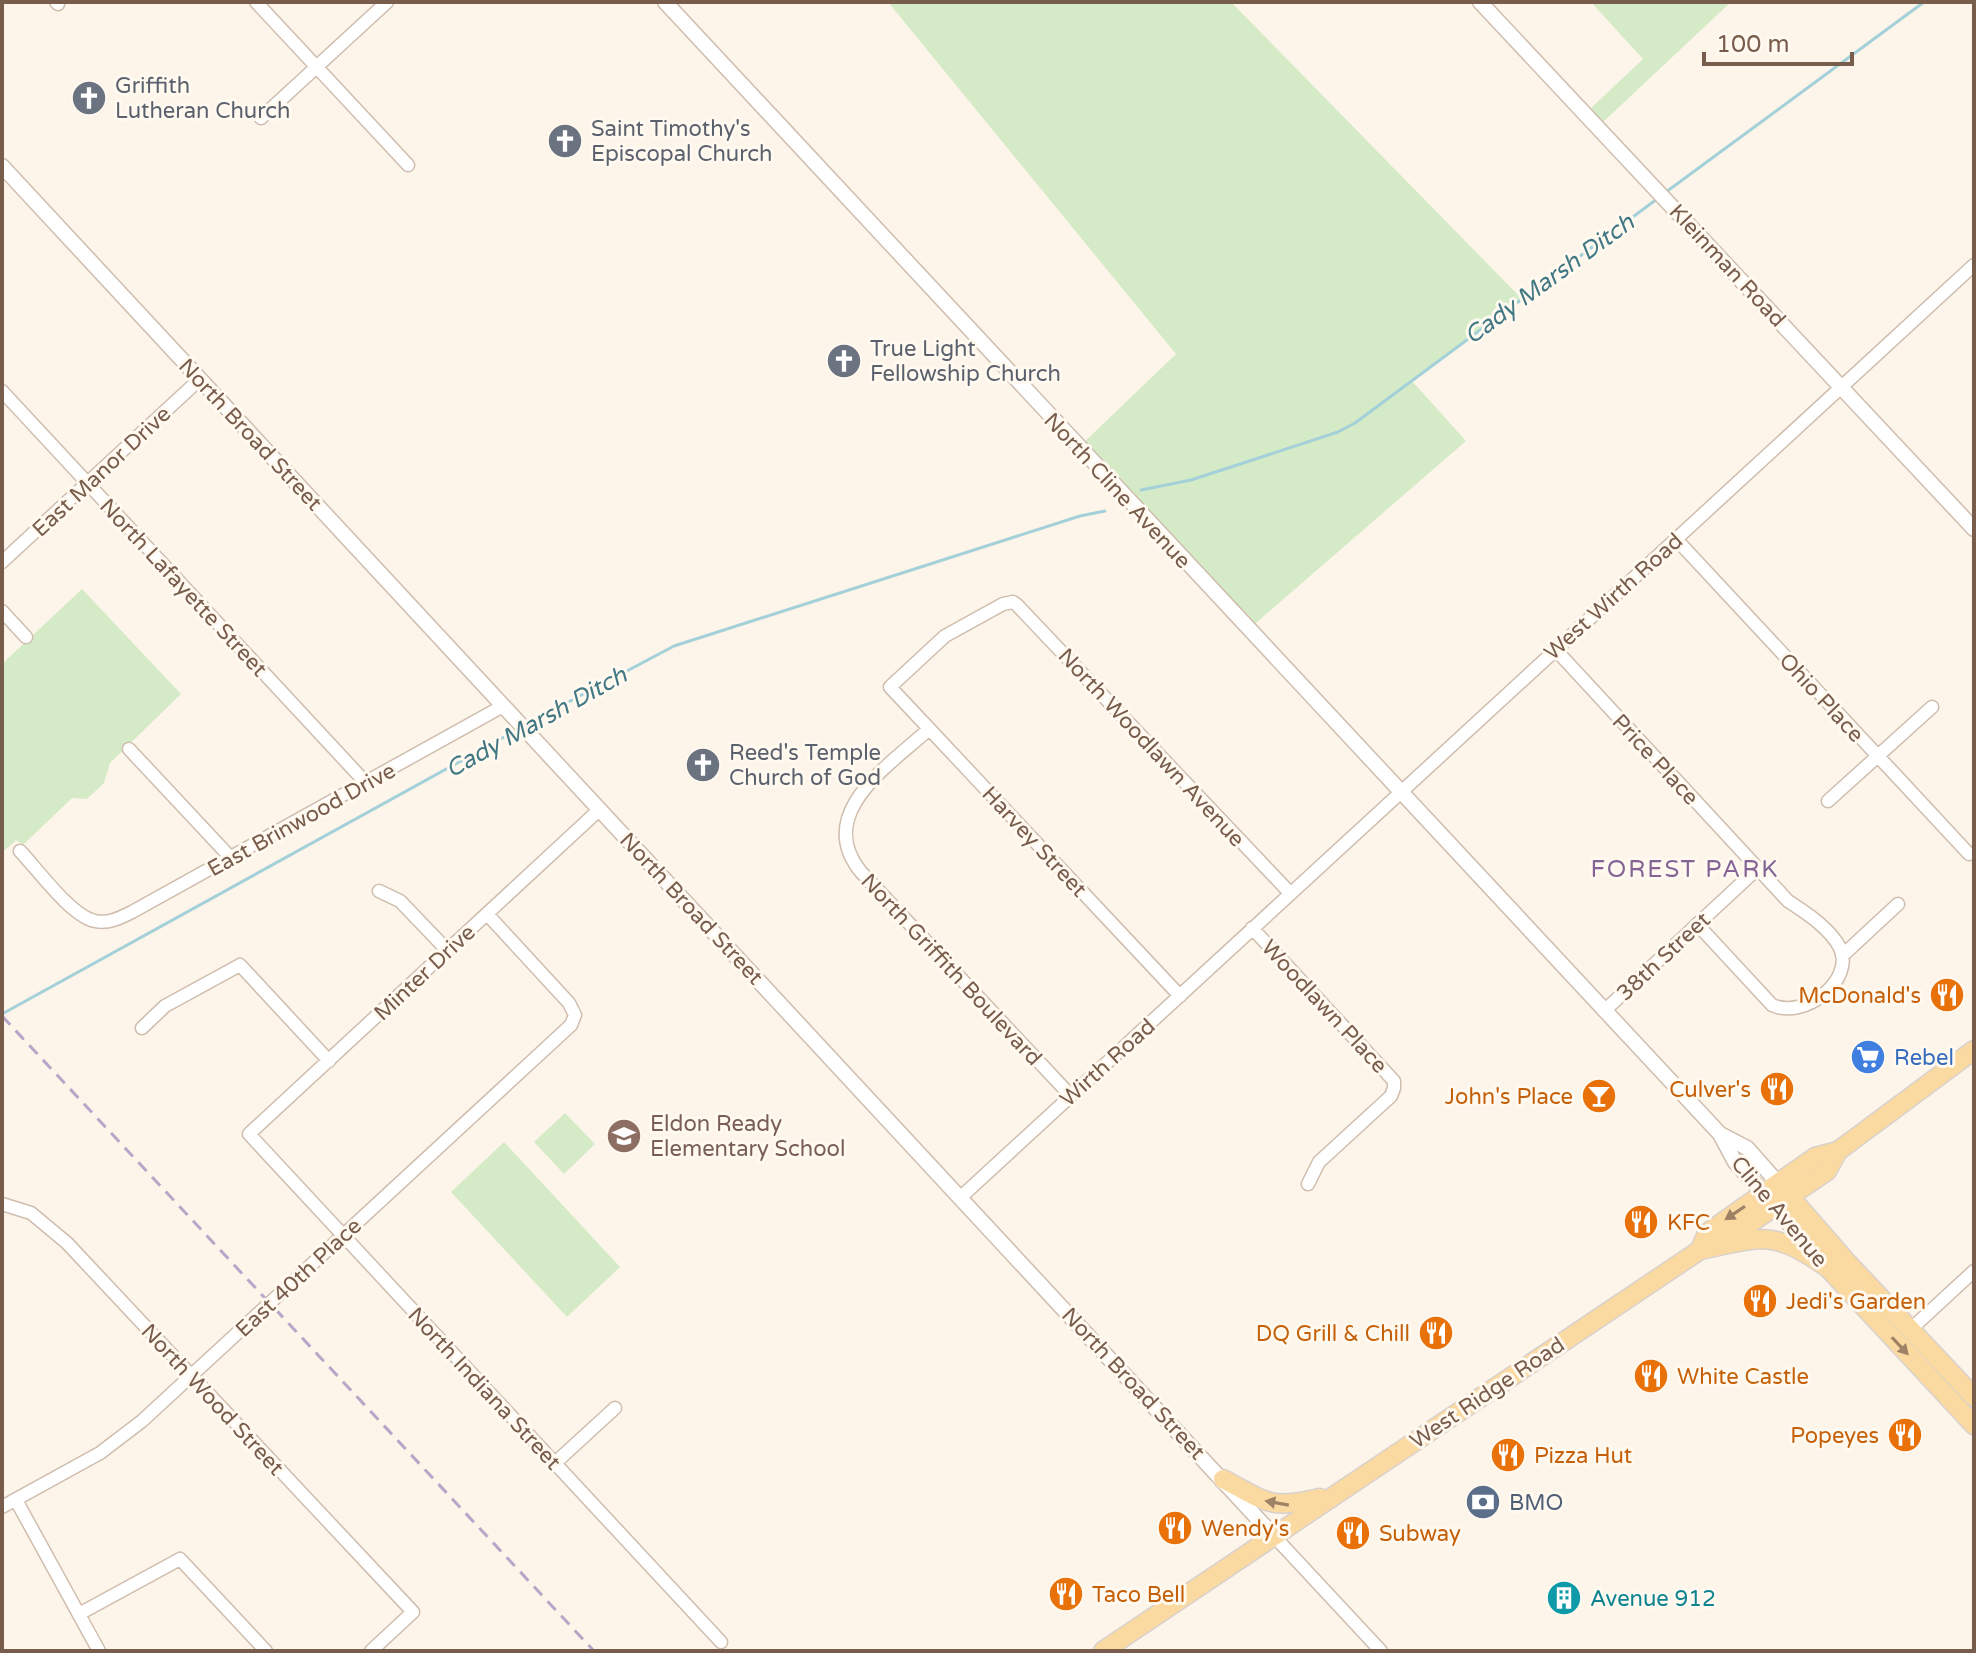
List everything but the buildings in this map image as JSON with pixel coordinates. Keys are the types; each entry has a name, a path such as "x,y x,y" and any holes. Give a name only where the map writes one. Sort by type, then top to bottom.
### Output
{"main road":[{"name":"West Ridge Road","path":"1103,1651 1707,1248 1777,1196 1827,1171 1838,1151 1974,1050"},
{"name":"Cline Avenue","path":"1777,1196 1828,1268 1974,1425"},
{"name":"Cline Avenue","path":"1777,1196 1911,1329 1974,1397"},
{"path":"1707,1248 1753,1239 1772,1239 1801,1249 1828,1268"},
{"path":"1223,1479 1270,1504 1289,1505 1334,1494"}],"street":[{"path":"256,2 408,165"},
{"path":"261,118 387,2"},
{"name":"North Cline Avenue","path":"665,2 1507,907"},
{"name":"Kleinman Road","path":"1480,2 1974,529"},
{"name":"North Broad Street","path":"2,166 962,1196 1381,1651"},
{"name":"West Wirth Road","path":"1252,928 1974,265"},
{"name":"East Manor Drive","path":"2,562 200,379"},
{"name":"North Lafayette Street","path":"2,391 366,783"},
{"name":"Ohio Place","path":"1676,539 1969,854"},
{"name":"North Woodlawn Avenue","path":"890,687 945,636 1003,604 1013,602 1290,893"},
{"path":"2,611 26,637"},
{"name":"Price Place","path":"1555,649 1788,901 1815,920 1839,946 1842,956"},
{"name":"Harvey Street","path":"890,687 1180,996"},
{"name":"East Brinwood Drive","path":"20,851 75,910 96,921 112,920 231,858 503,706"},
{"path":"1828,801 1932,707"},
{"name":"North Griffith Boulevard","path":"929,729 853,802 845,836 850,854 861,872 1070,1095"},
{"path":"129,749 231,858"},
{"name":"Minter Drive","path":"249,1134 600,809"},
{"name":"38th Street","path":"1604,1011 1758,868"},
{"path":"379,891 400,901 447,950"},
{"path":"1697,924 1772,1005 1783,1010 1805,1007 1826,993 1840,968 1842,956 1898,904"},
{"name":"Cline Avenue","path":"1507,907 1720,1134 1735,1162 1777,1196"},
{"name":"East 40th Place","path":"2,1507 114,1443 191,1376 574,1020 569,1003 487,914"},
{"name":"Wirth Road","path":"962,1196 1252,928"},
{"name":"Woodlawn Place","path":"1252,928 1394,1084 1391,1096 1319,1162 1308,1184"},
{"path":"142,1028 165,1006 240,965 329,1061"},
{"name":"North Indiana Street","path":"249,1134 721,1642"},
{"name":"North Wood Street","path":"2,1204 31,1213 56,1232 413,1612 371,1651"},
{"path":"1911,1329 1974,1271"},
{"path":"555,1463 615,1408"},
{"path":"16,1500 99,1651"},
{"path":"79,1614 180,1559 266,1651"}],"green space":[{"path":"888,2 1231,2 1522,299 1412,381 1466,441 1249,629 1079,447 1176,354"},
{"path":"1591,2 1731,2 1602,123 1590,109 1643,59"},
{"path":"82,589 181,694 110,763 104,783 87,799 72,798 23,845 16,840 2,853 2,664"},
{"path":"565,1113 595,1144 564,1174 534,1142"},
{"path":"504,1142 620,1267 567,1317 451,1192"}],"waterway":[{"name":"Cady Marsh Ditch","path":"1666,192 1924,2"},
{"name":"Cady Marsh Ditch","path":"1141,490 1191,480 1338,432 1355,423 1657,199"},
{"name":"Cady Marsh Ditch","path":"527,724 674,646 1080,516 1105,511"},
{"name":"Cady Marsh Ditch","path":"2,1014 517,730"}],"railway":[{"path":"2,1016 594,1651"}],"place":[{"name":"Griffith Lutheran Church","path":"89,98"},
{"name":"Saint Timothy's Episcopal Church","path":"565,141"},
{"name":"True Light Fellowship Church","path":"844,361"},
{"name":"Reed's Temple Church of God","path":"703,765"},
{"name":"McDonald's","path":"1947,995"},
{"name":"Rebel","path":"1868,1057"},
{"name":"Culver's","path":"1777,1089"},
{"name":"John's Place","path":"1599,1096"},
{"name":"Eldon Ready Elementary School","path":"624,1136"},
{"name":"KFC","path":"1641,1222"},
{"name":"Jedi's Garden","path":"1760,1301"},
{"name":"DQ Grill & Chill","path":"1436,1333"},
{"name":"White Castle","path":"1651,1376"},
{"name":"Popeyes","path":"1905,1435"},
{"name":"Pizza Hut","path":"1508,1455"},
{"name":"BMO","path":"1483,1502"},
{"name":"Wendy's","path":"1175,1528"},
{"name":"Subway","path":"1353,1533"},
{"name":"Taco Bell","path":"1066,1594"},
{"name":"Avenue 912","path":"1564,1598"}],"district":[{"name":"FOREST PARK","path":"1685,869"}]}
